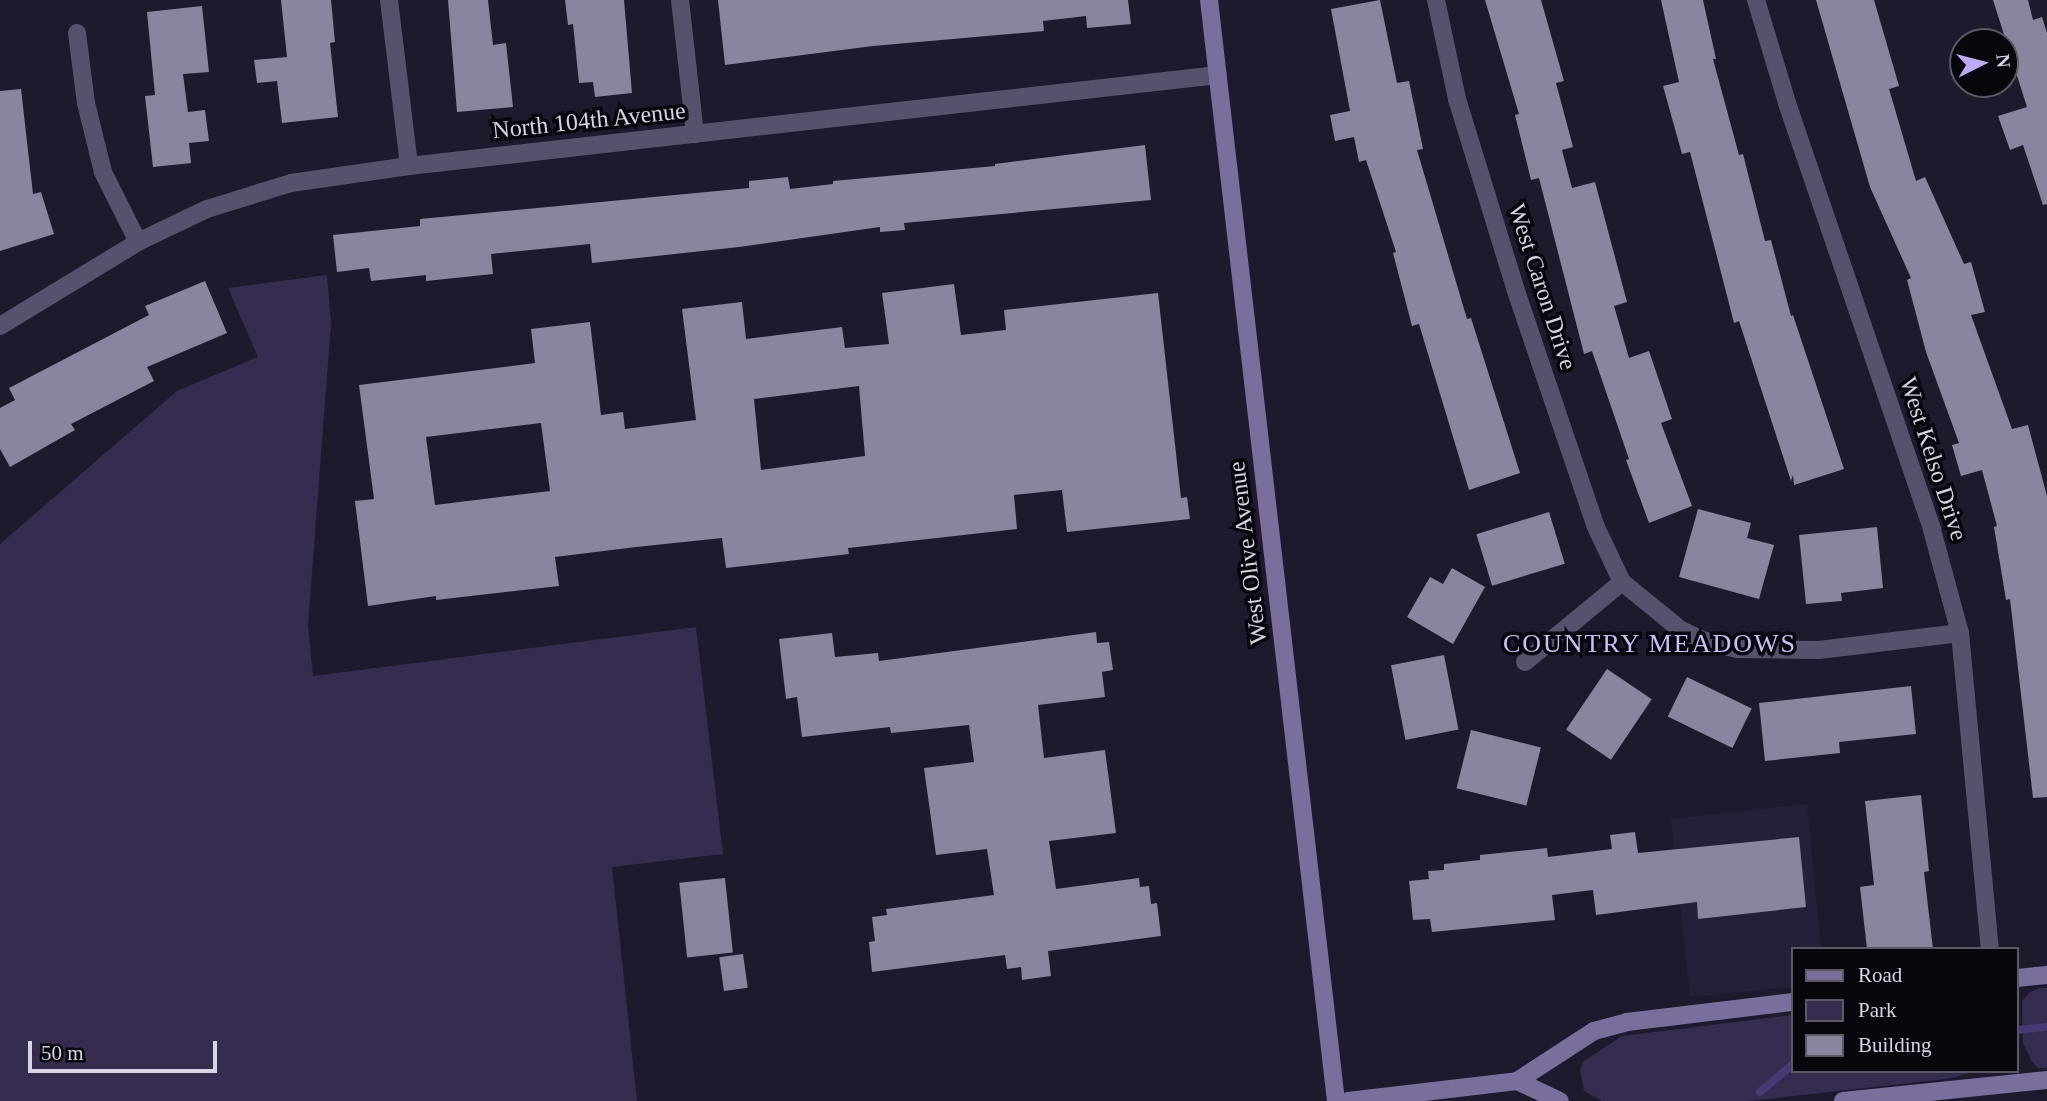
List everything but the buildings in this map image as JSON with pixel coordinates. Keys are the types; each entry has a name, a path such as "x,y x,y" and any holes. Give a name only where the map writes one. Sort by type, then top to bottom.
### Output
{"main road":[{"name":"West Olive Avenue","path":"1209,0 1336,1101"},
{"path":"2019,978 2047,975"},
{"path":"1348,1101 1517,1081 1594,1031 1627,1022 1792,1002"},
{"path":"1843,1101 2003,1078 2047,1080"},
{"path":"1517,1081 1560,1101"}],"street":[{"path":"389,0 409,166"},
{"path":"680,0 695,134"},
{"name":"West Caron Drive","path":"1436,0 1457,99 1515,288 1595,525 1622,582 1681,630 1705,641 1737,649 1819,650 1960,633"},
{"name":"West Kelso Drive","path":"1756,0 1787,103 1932,530 1960,633 1990,947"},
{"path":"76,33 86,103 103,172 138,242"},
{"name":"North 104th Avenue","path":"0,326 138,242 207,209 291,183 409,166 1218,75"},
{"path":"1525,662 1622,582"}],"shaded area":[{"path":"1807,804 1821,947 1792,947 1792,987 1690,997 1671,819"}],"green space":[{"path":"327,275 331,324 308,625 313,676 696,627 723,854 612,867 637,1101 0,1101 0,544 177,391 258,357 228,288"},
{"path":"2047,988 2047,1068 2038,1068 2032,1062 2023,1043 2022,1001 2030,992"},
{"path":"1792,1015 1792,1073 1967,1073 1954,1078 1748,1101 1602,1101 1584,1091 1580,1070 1584,1061 1622,1036"}],"waterway":[{"path":"2019,1030 2047,1027"},
{"path":"1760,1092 1792,1065"}],"district":[{"name":"COUNTRY MEADOWS","path":"1650,644"}]}
